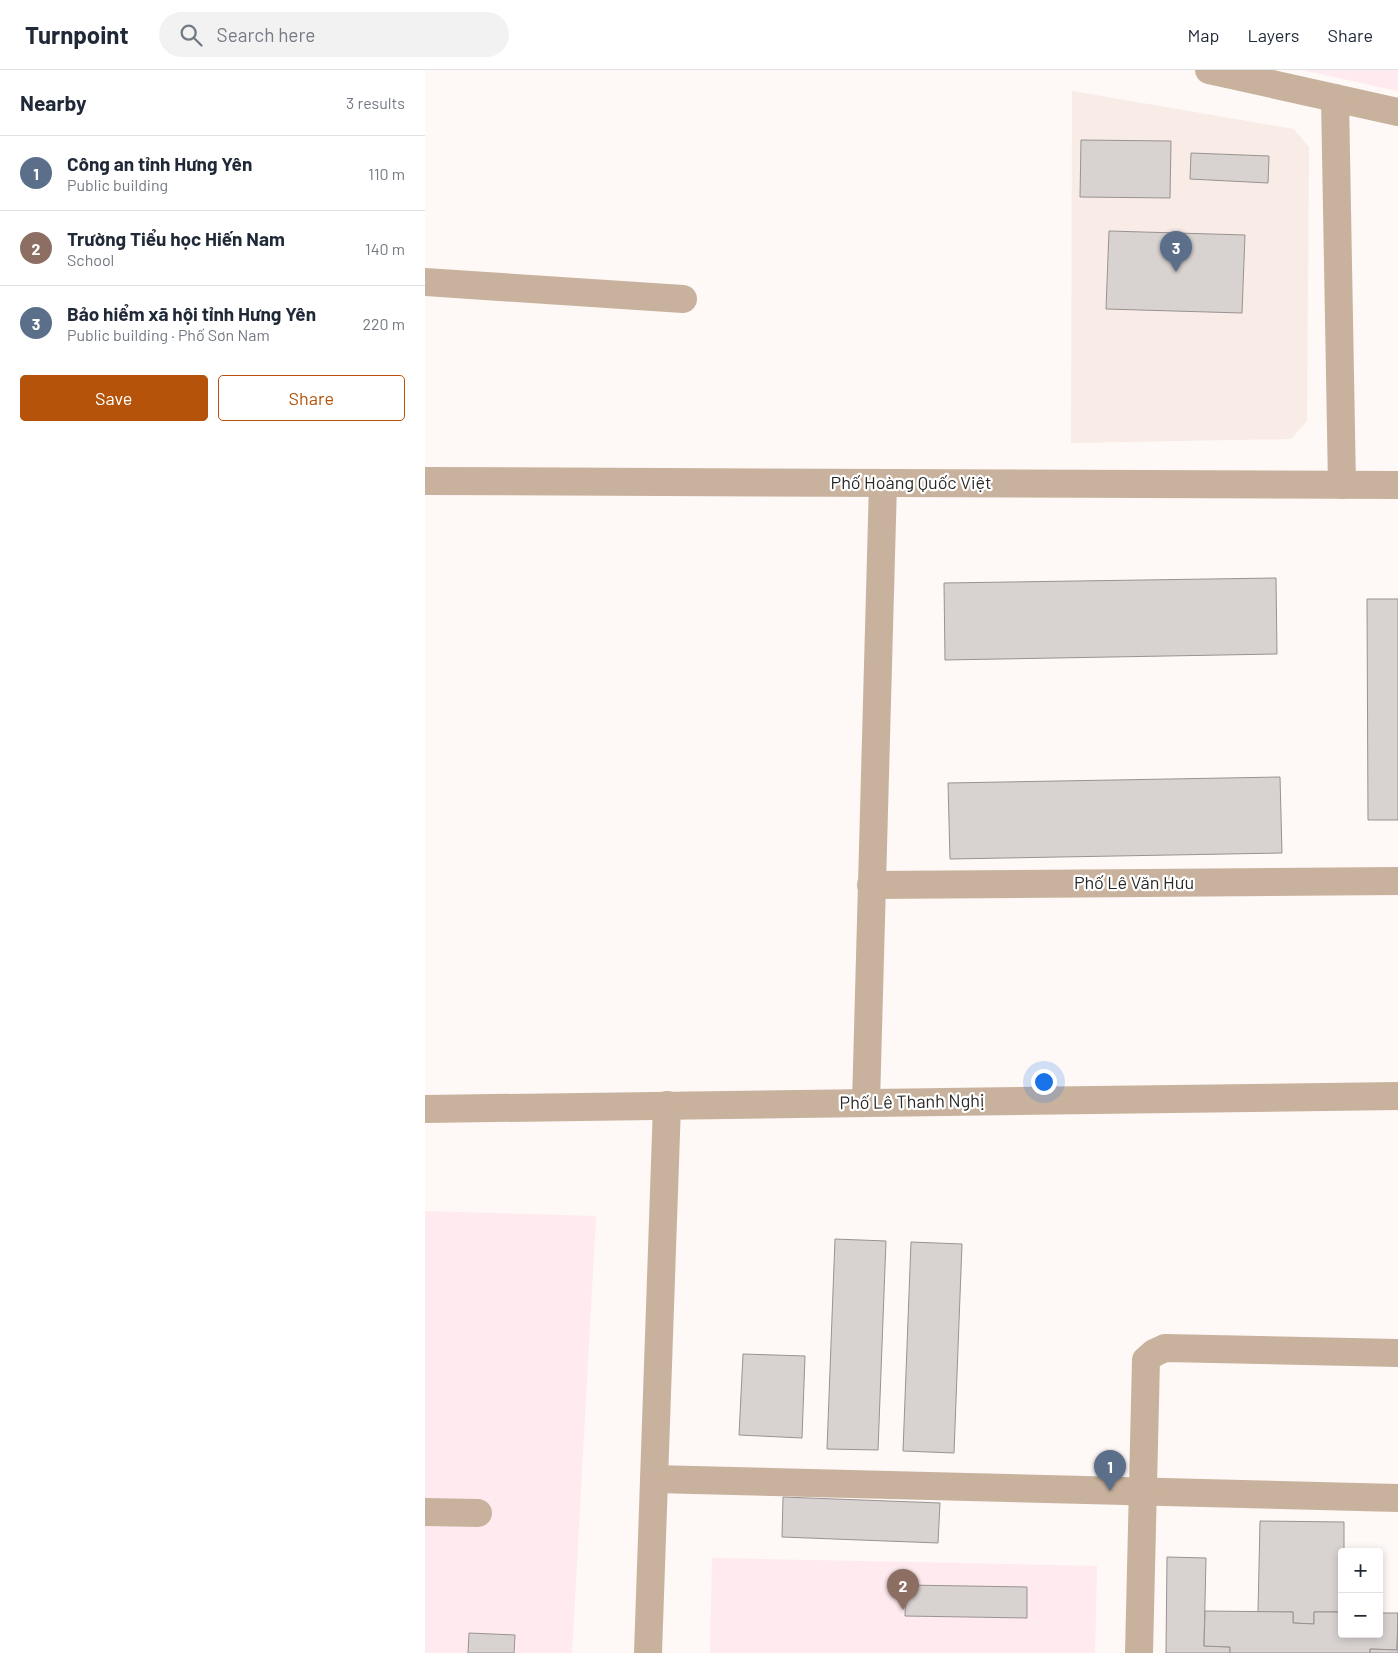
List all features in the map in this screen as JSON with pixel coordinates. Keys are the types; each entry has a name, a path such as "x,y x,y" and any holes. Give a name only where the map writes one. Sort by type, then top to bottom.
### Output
{"street":[{"path":"1209,70 1398,112"},
{"path":"1335,98 1342,485"},
{"path":"425,282 683,299"},
{"name":"Phố Hoàng Quốc Việt","path":"425,481 1398,485"},
{"path":"866,1103 883,483"},
{"name":"Phố Lê Văn Hưu","path":"871,885 1398,881"},
{"name":"Phố Lê Thanh Nghị","path":"425,1109 1398,1096"},
{"path":"648,1653 667,1105"},
{"path":"1139,1653 1147,1360 1154,1353 1165,1348 1398,1353"},
{"path":"654,1478 1398,1498"},
{"path":"425,1512 479,1513"}],"shaded area":[{"path":"1302,70 1398,70 1398,91"},
{"path":"1072,91 1294,129 1309,147 1307,421 1291,439 1071,443"},
{"path":"425,1211 596,1216 572,1653 425,1653"},
{"path":"712,1558 1097,1566 1095,1653 710,1653"}],"building":[{"path":"1081,140 1171,141 1170,198 1080,197"},
{"path":"1191,153 1269,156 1268,183 1190,179"},
{"path":"1109,231 1245,235 1242,313 1106,309"},
{"path":"1276,578 1277,654 945,660 944,583"},
{"path":"1367,599 1398,599 1398,820 1368,820"},
{"path":"1280,777 1282,853 950,859 948,783"},
{"path":"835,1239 886,1241 878,1450 827,1449"},
{"path":"911,1242 962,1244 954,1453 903,1451"},
{"path":"743,1354 805,1356 802,1438 739,1435"},
{"path":"783,1497 940,1503 938,1543 782,1537"},
{"path":"1260,1521 1344,1522 1344,1548 1338,1548 1338,1612 1314,1612 1314,1624 1293,1623 1293,1612 1258,1612"},
{"path":"1167,1557 1206,1558 1204,1646 1230,1647 1230,1653 1166,1653"},
{"path":"906,1585 1027,1587 1027,1618 905,1616"},
{"path":"1205,1611 1293,1612 1293,1623 1314,1624 1314,1612 1338,1612 1338,1638 1383,1638 1383,1613 1398,1613 1397,1650 1370,1649 1370,1653 1230,1653 1230,1647 1204,1646"},
{"path":"1398,1613 1398,1653 1370,1653 1370,1649 1397,1650"},
{"path":"469,1633 515,1635 514,1653 468,1653"}],"place":[{"name":"Bảo hiểm xã hội tỉnh Hưng Yên","path":"1176,272"},
{"name":"Công an tỉnh Hưng Yên","path":"1110,1491"},
{"name":"Trường Tiểu học Hiến Nam","path":"903,1610"}]}
